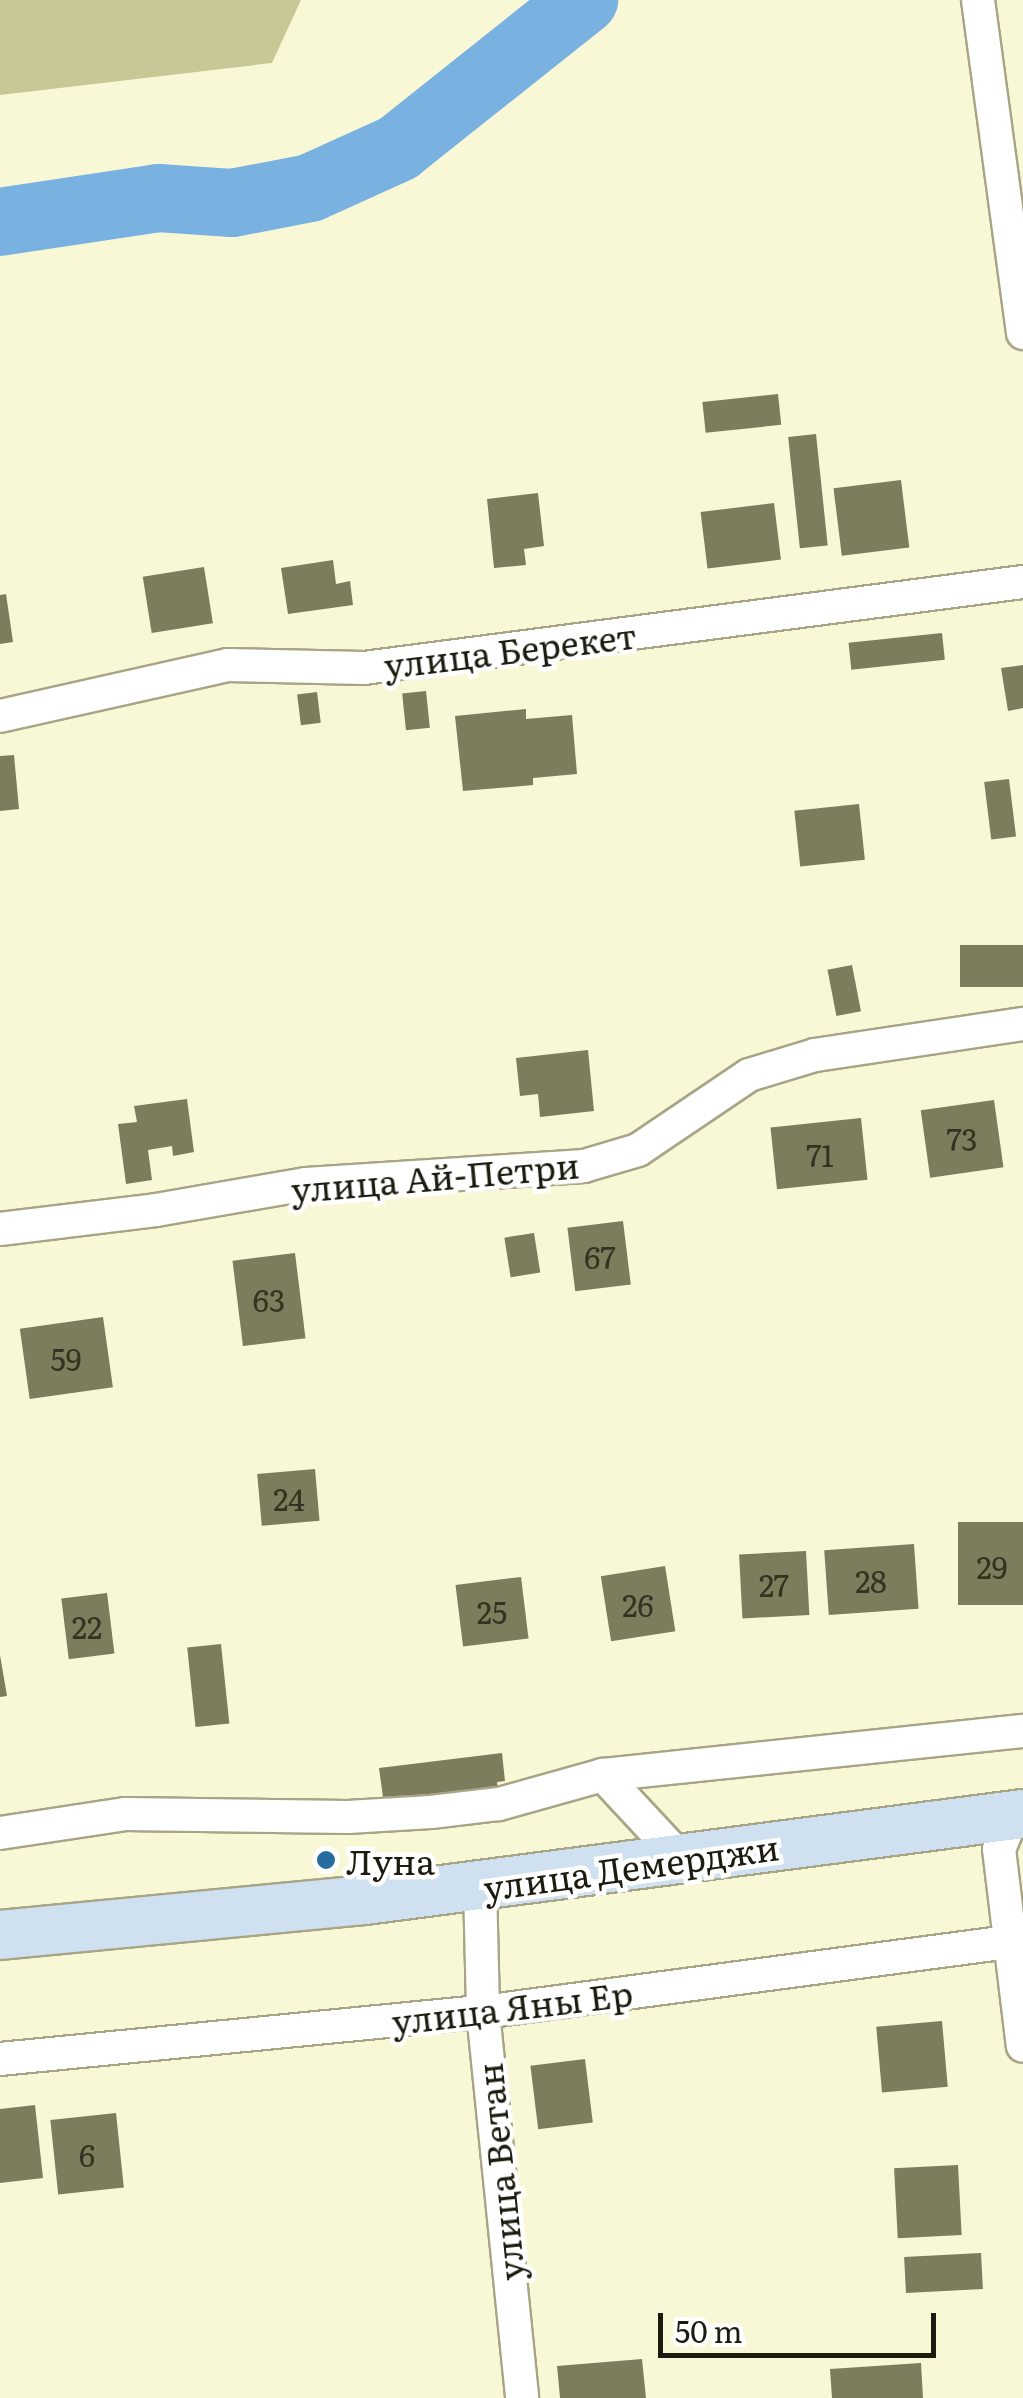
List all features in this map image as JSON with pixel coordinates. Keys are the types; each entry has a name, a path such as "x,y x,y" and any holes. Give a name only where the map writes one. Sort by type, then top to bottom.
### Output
{"main road":[{"name":"улица Демерджи","path":"0,1935 480,1886 1020,1812"}],"street":[{"path":"978,0 1023,333"},
{"name":"улица Берекет","path":"0,716 228,665 364,668 1023,582"},
{"name":"улица Ай-Петри","path":"0,1229 156,1210 306,1184 584,1166 638,1150 749,1076 815,1054 1023,1024"},
{"path":"3,1829 124,1814 348,1816 431,1812 498,1804 603,1775 1023,1732"},
{"path":"603,1775 680,1860"},
{"path":"1020,1812 1000,1849 1016,1940 1023,2046"},
{"name":"улица Ветан","path":"480,1886 483,2012 522,2398"},
{"name":"улица Яны Ер","path":"0,2059 483,2012 1016,1940"}],"shaded area":[{"path":"0,0 301,0 272,63 0,95"}],"building":[{"path":"778,394 781,425 706,433 702,402"},
{"path":"816,434 828,545 800,548 788,437"},
{"path":"901,480 909,547 842,556 834,488"},
{"path":"538,493 544,546 524,549 526,565 494,568 487,499"},
{"path":"774,503 781,560 707,569 701,512"},
{"path":"333,560 336,584 350,581 353,605 288,614 281,568"},
{"path":"204,567 213,623 152,633 143,577"},
{"path":"6,594 13,642 0,644 0,595"},
{"path":"942,633 945,660 851,670 849,643"},
{"path":"1023,665 1023,708 1008,711 1001,668"},
{"path":"426,691 430,728 406,730 402,694"},
{"path":"317,692 321,723 301,725 297,694"},
{"path":"526,709 526,719 572,715 577,774 533,778 533,785 463,791 455,716"},
{"path":"14,755 19,809 0,811 0,756"},
{"path":"1009,779 1016,837 991,840 984,782"},
{"path":"859,804 865,860 800,866 794,811"},
{"path":"960,945 1023,945 1023,987 960,987"},
{"path":"852,965 861,1011 836,1016 827,970"},
{"path":"588,1050 594,1111 540,1117 538,1094 520,1096 516,1058"},
{"path":"187,1099 194,1152 173,1156 172,1146 148,1150 152,1180 126,1184 118,1124 137,1122 134,1106"},
{"path":"994,1100 1003,1167 930,1178 921,1110"},
{"path":"861,1118 867,1180 777,1189 770,1128"},
{"path":"623,1221 631,1285 575,1291 567,1228"},
{"path":"534,1233 540,1273 511,1277 504,1238"},
{"path":"295,1253 305,1338 243,1346 232,1261"},
{"path":"103,1317 113,1387 30,1399 20,1329"},
{"path":"315,1469 320,1521 262,1526 257,1474"},
{"path":"958,1522 1023,1522 1023,1605 958,1605"},
{"path":"914,1544 919,1609 829,1615 824,1550"},
{"path":"806,1551 809,1615 742,1618 739,1555"},
{"path":"665,1566 675,1631 611,1641 601,1576"},
{"path":"521,1577 529,1639 463,1647 455,1585"},
{"path":"107,1593 114,1654 69,1659 61,1599"},
{"path":"221,1644 229,1724 196,1727 187,1648"},
{"path":"0,1655 7,1696 0,1697"},
{"path":"502,1753 505,1781 497,1782 499,1798 385,1812 379,1768"},
{"path":"942,2021 948,2087 882,2093 876,2027"},
{"path":"585,2059 593,2123 538,2129 530,2066"},
{"path":"35,2105 43,2178 0,2183 0,2109"},
{"path":"116,2113 124,2188 58,2194 50,2120"},
{"path":"958,2165 962,2235 898,2238 894,2168"},
{"path":"981,2253 983,2289 906,2293 904,2257"},
{"path":"642,2359 646,2398 560,2398 557,2366"},
{"path":"921,2363 923,2398 832,2398 830,2369"}],"waterway":[{"path":"0,222 158,198 232,203 310,188 398,148 584,0"}],"place":[{"name":"Луна","path":"326,1860"}]}
